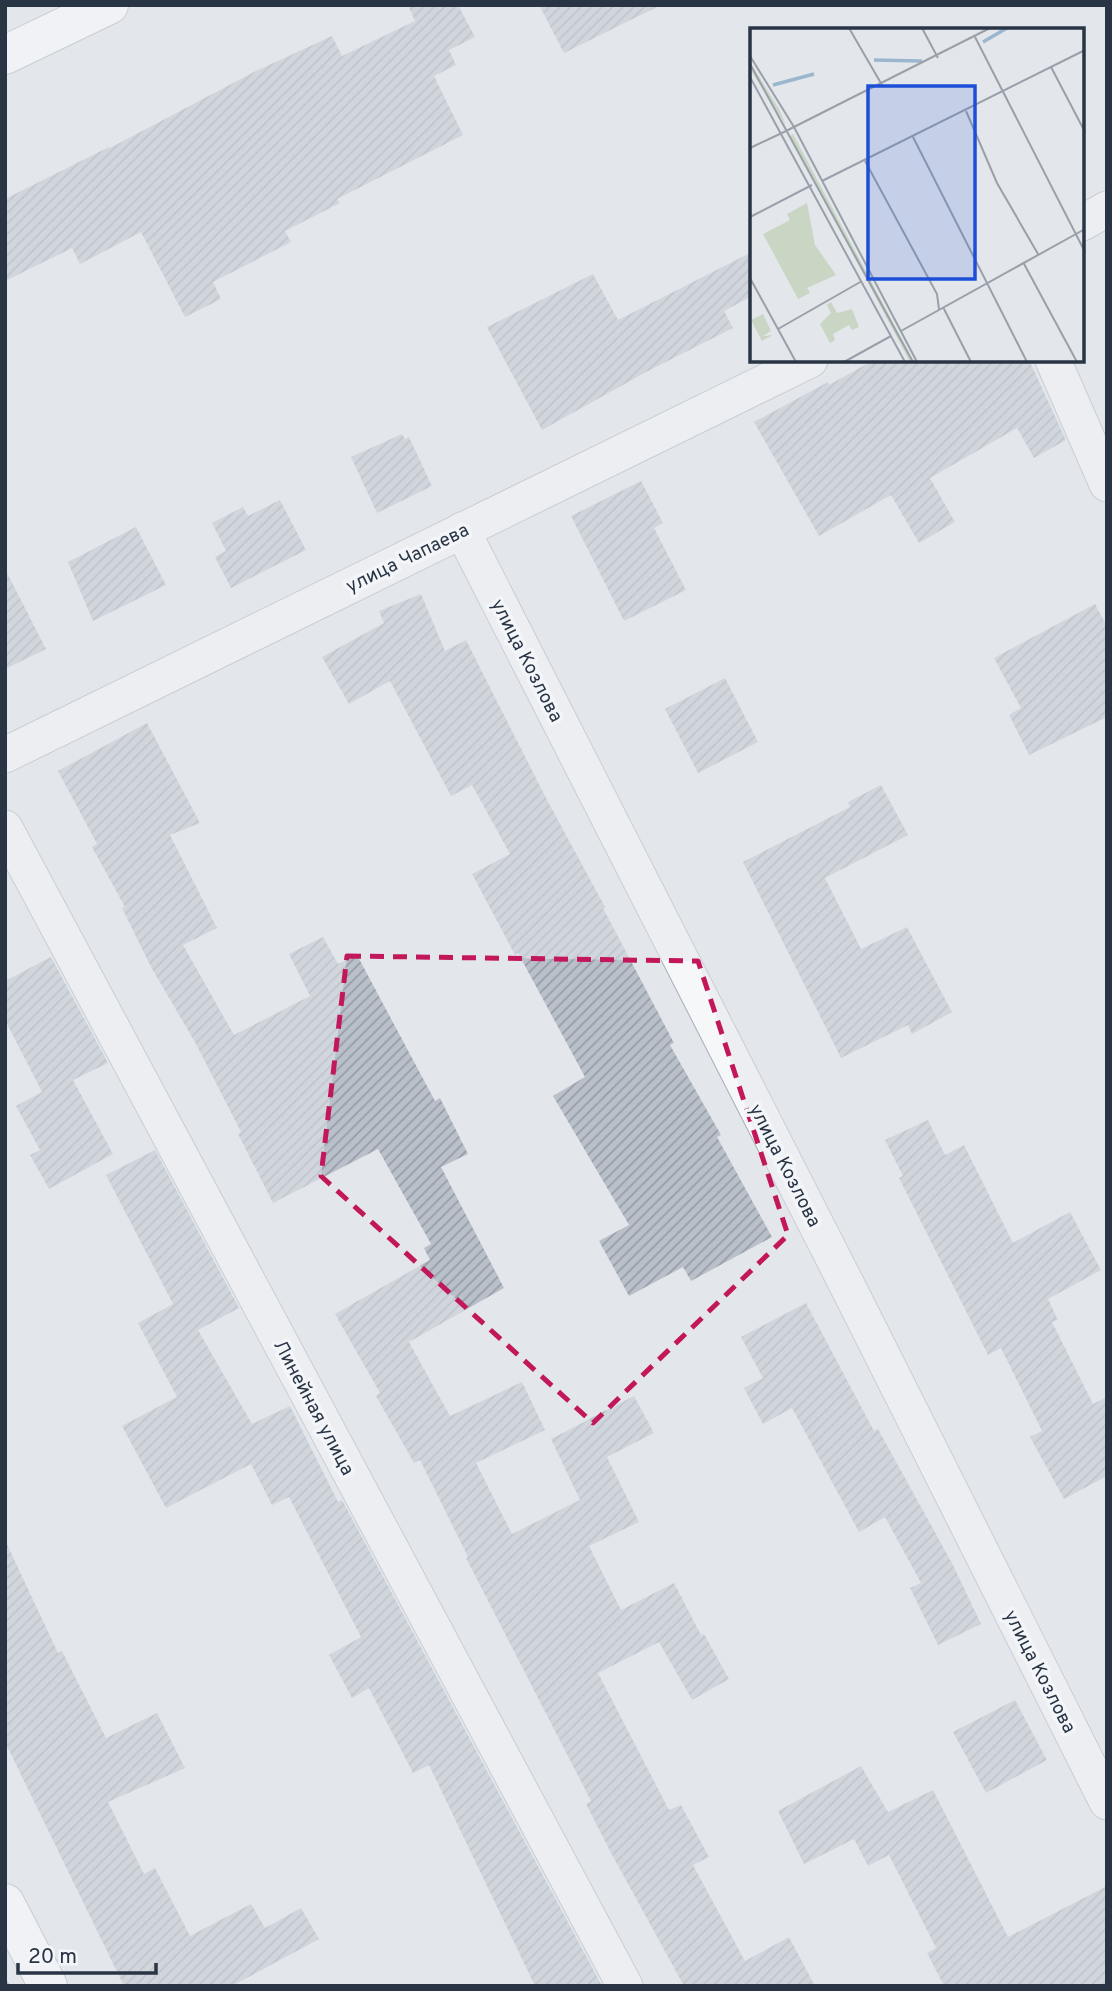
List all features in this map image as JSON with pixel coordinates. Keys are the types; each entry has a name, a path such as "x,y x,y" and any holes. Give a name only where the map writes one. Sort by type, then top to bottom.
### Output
{"street":[{"path":"5,55 109,5"},
{"path":"1084,222 1107,209"},
{"name":"улица Чапаева","path":"5,755 806,362"},
{"path":"1054,362 1107,484"},
{"name":"улица Козлова","path":"462,530 830,1251 1107,1802"},
{"name":"Линейная улица","path":"5,828 625,1986"},
{"path":"5,1903 48,1986"}],"highlighted area":[{"path":"347,956 698,961 788,1235 593,1423 321,1176"}],"building":[{"path":"408,5 458,5 475,37 449,50 456,65 434,76 463,135 337,199 340,203 285,231 291,242 213,282 221,299 185,317 141,232 80,264 72,248 5,281 5,199 110,148 254,72 332,36 342,56 415,21"},
{"path":"539,5 661,5 564,53"},
{"path":"750,253 750,297 724,311 733,328 648,371 542,430 487,327 593,274 618,320"},
{"path":"870,362 1030,362 1066,440 1034,458 1017,428 930,478 955,522 919,543 891,495 819,536 754,422 828,382 829,385"},
{"path":"402,434 405,439 409,437 432,486 377,513 351,457"},
{"path":"641,481 663,523 654,528 686,590 624,621 571,516"},
{"path":"280,500 306,550 231,588 215,557 226,551 212,523 243,507 248,516"},
{"path":"136,527 166,585 93,621 68,562"},
{"path":"5,569 46,649 5,669"},
{"path":"421,594 445,651 466,640 674,1043 670,1045 721,1135 717,1137 772,1237 691,1281 683,1267 629,1296 599,1241 629,1225 553,1096 585,1077 472,874 510,854 472,785 451,796 390,681 349,704 322,657 384,623 379,611"},
{"path":"1095,604 1107,626 1107,717 1029,755 1009,715 1021,708 994,658"},
{"path":"725,678 758,742 698,773 665,709"},
{"path":"147,723 200,823 170,835 217,928 183,945 234,1035 310,996 289,954 323,937 338,964 357,955 435,1101 440,1098 468,1154 441,1167 504,1288 409,1342 450,1416 522,1382 545,1430 476,1463 512,1534 580,1500 551,1439 634,1396 654,1433 607,1457 639,1522 589,1546 621,1610 674,1583 701,1635 704,1634 729,1679 692,1700 659,1642 598,1673 669,1810 681,1805 709,1857 693,1865 745,1961 789,1937 815,1986 684,1986 610,1851 586,1804 591,1801 466,1558 468,1557 420,1460 414,1463 376,1396 380,1393 335,1314 430,1260 424,1248 431,1244 378,1149 273,1203 238,1134 241,1132 196,1044 151,967 122,908 125,907 92,847 97,844 58,771"},
{"path":"881,785 908,835 825,878 861,949 907,927 952,1012 912,1034 908,1025 841,1058 743,862 850,807 848,802"},
{"path":"51,957 108,1063 73,1080 113,1154 49,1189 30,1155 40,1150 16,1106 42,1092 5,1020 5,981"},
{"path":"928,1120 945,1155 964,1145 1013,1243 1070,1212 1101,1270 1048,1299 1058,1320 1052,1322 1093,1404 1107,1397 1107,1476 1064,1499 1030,1437 1042,1431 1001,1348 988,1355 899,1178 903,1176 885,1140"},
{"path":"155,1150 239,1308 198,1330 252,1424 290,1406 338,1502 342,1500 602,1986 535,1986 429,1765 413,1773 369,1688 352,1698 329,1655 361,1637 289,1497 272,1505 251,1464 166,1508 122,1426 177,1397 138,1323 173,1304 106,1175"},
{"path":"806,1303 874,1431 878,1429 953,1565 981,1624 938,1645 910,1588 921,1583 885,1517 859,1532 792,1408 763,1424 744,1388 763,1378 741,1337"},
{"path":"5,1540 58,1653 62,1651 106,1738 157,1713 185,1768 108,1802 144,1874 155,1868 190,1936 251,1904 265,1928 301,1908 319,1939 232,1986 124,1986 5,1742"},
{"path":"1015,1700 1047,1760 986,1793 953,1732"},
{"path":"861,1766 888,1812 933,1790 1008,1937 1107,1886 1107,1986 944,1986 927,1953 936,1948 889,1855 868,1866 854,1839 804,1864 778,1811"}],"tram line":[{"path":"5,1979 9,1986"}]}
